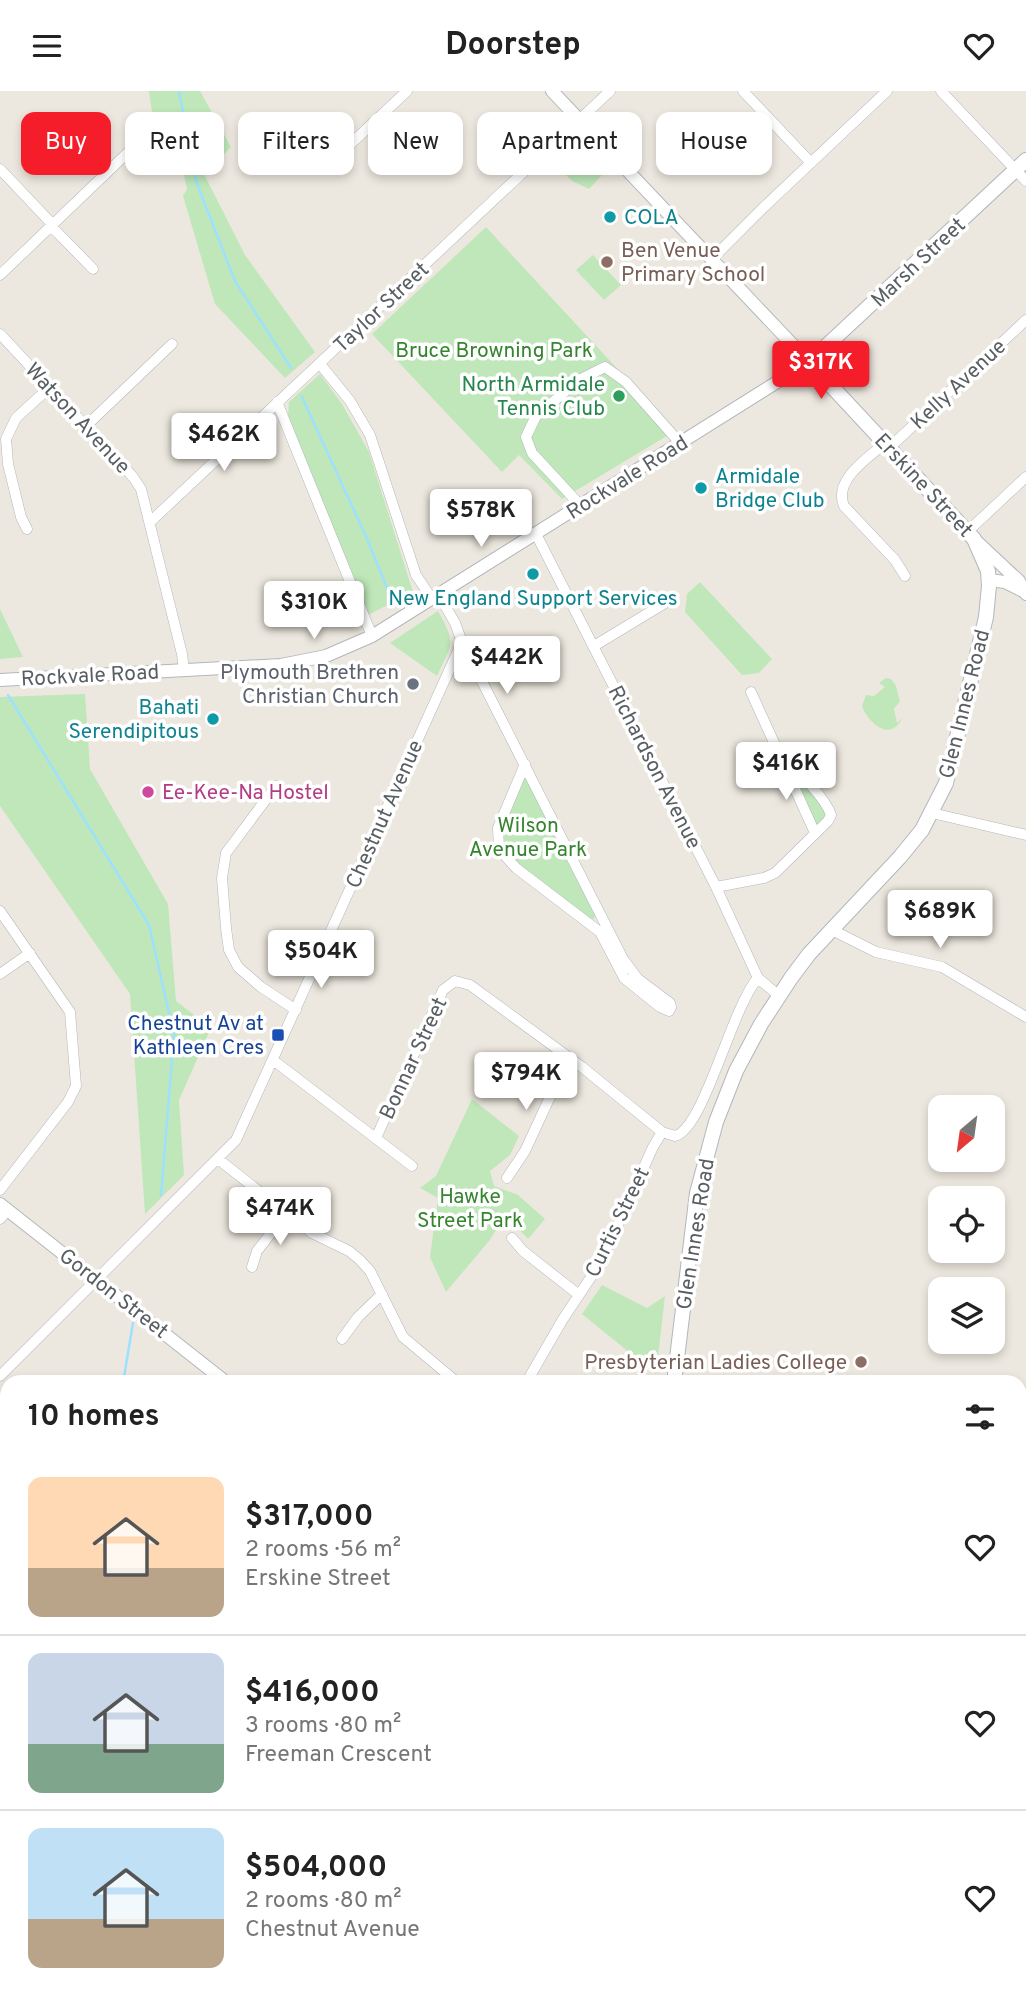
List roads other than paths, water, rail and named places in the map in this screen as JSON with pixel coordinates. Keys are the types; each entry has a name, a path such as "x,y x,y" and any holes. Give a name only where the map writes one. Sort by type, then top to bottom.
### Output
{"main road":[{"name":"Marsh Street","path":"809,362 1021,165"},
{"name":"Erskine Street","path":"809,362 971,535"},
{"name":"Glen Innes Road","path":"675,1375 693,1221 705,1158 736,1071 778,995 809,954 922,830 952,766 986,617 989,576 971,535"}],"street":[{"path":"354,141 407,91"},
{"name":"Erskine Street","path":"552,91 572,112"},
{"name":"Taylor Street","path":"588,112 610,91"},
{"path":"743,91 811,163"},
{"path":"712,259 887,91"},
{"path":"941,91 1021,165 1026,181"},
{"path":"0,275 125,155"},
{"path":"0,169 93,269"},
{"name":"Taylor Street","path":"150,521 521,175"},
{"name":"Erskine Street","path":"632,175 809,362"},
{"name":"Kelly Avenue","path":"905,576 895,560 844,506 840,497 845,480 887,446 1026,320"},
{"name":"Watson Avenue","path":"0,334 133,477 141,489 184,670"},
{"path":"86,426 172,344"},
{"name":"Rockvale Road","path":"0,680 281,665 326,656 372,636 809,362"},
{"path":"320,364 350,401 370,435 416,575 454,623 619,961 631,971 643,989"},
{"path":"580,506 532,453 526,437 536,416 579,380 605,367 626,381 680,443"},
{"path":"27,529 21,517 8,464 6,439 16,418 50,387"},
{"path":"277,402 372,636"},
{"path":"971,535 1026,477"},
{"name":"Richardson Avenue","path":"536,534 716,887 758,978 778,995"},
{"name":"Erskine Street","path":"971,535 1019,581 1025,592"},
{"path":"989,576 1009,572"},
{"name":"Erskine Street","path":"989,576 1025,592"},
{"path":"594,646 665,603"},
{"name":"Chestnut Avenue","path":"1,1375 236,1140 461,642"},
{"path":"751,692 815,833"},
{"path":"716,887 764,878 775,873 828,821 831,815 828,808 784,760"},
{"path":"525,764 498,828 499,849 516,868 604,930"},
{"path":"276,786 226,853 222,878 226,928 229,950 238,967 261,987 296,1010"},
{"path":"932,813 1026,835"},
{"path":"0,911 70,1012 76,1086 68,1102 0,1190"},
{"path":"832,930 876,952 942,967 1026,1017"},
{"path":"0,974 30,953"},
{"path":"507,1178 525,1151 568,1058 662,1132 678,1135 689,1125 706,1091 737,1013 758,978"},
{"name":"Bonnar Street","path":"376,1139 443,990 455,981 470,985 568,1058"},
{"path":"273,1060 412,1166"},
{"name":"Curtis Street","path":"531,1375 601,1262 662,1132"},
{"path":"218,1159 312,1233 349,1251 360,1260 370,1271 403,1338 448,1375"},
{"name":"Gordon Street","path":"3,1211 98,1279 217,1375"},
{"path":"252,1267 257,1251 286,1214"},
{"path":"512,1238 523,1251 579,1295"},
{"path":"342,1339 358,1317 382,1294"}],"waterway":[{"path":"179,91 197,184 235,281 291,368"},
{"path":"302,397 391,598"},
{"path":"8,695 149,925 174,1035 161,1195"},
{"path":"124,1375 133,1323"}],"place":[{"name":"COLA","path":"610,217"},
{"name":"Ben Venue Primary School","path":"607,262"},
{"name":"North Armidale Tennis Club","path":"619,396"},
{"name":"Armidale Bridge Club","path":"701,488"},
{"name":"New England Support Services","path":"533,574"},
{"name":"Plymouth Brethren Christian Church","path":"413,684"},
{"name":"Bahati Serendipitous","path":"213,719"},
{"name":"Ee-Kee-Na Hostel","path":"148,792"},
{"name":"Chestnut Av at Kathleen Cres","path":"278,1035"},
{"name":"Presbyterian Ladies College","path":"861,1362"}],"park label":[{"name":"Bruce Browning Park","path":"494,350"},
{"name":"Wilson Avenue Park","path":"528,837"},
{"name":"Hawke Street Park","path":"470,1208"}]}
